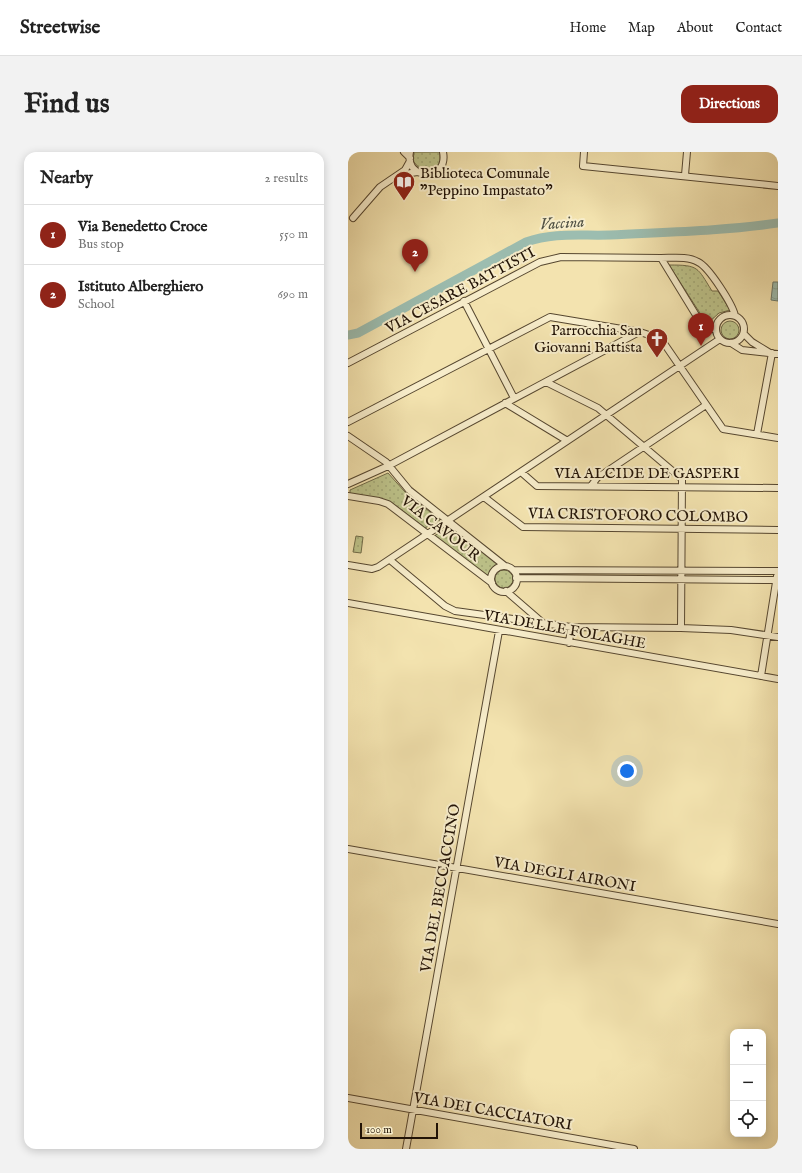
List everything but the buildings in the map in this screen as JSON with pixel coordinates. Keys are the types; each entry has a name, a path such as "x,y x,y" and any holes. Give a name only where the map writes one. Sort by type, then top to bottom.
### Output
{"street":[{"path":"404,152 410,157 417,172"},
{"path":"396,176 417,172 426,175 439,170 443,162 443,152"},
{"path":"584,152 583,166 685,175 778,186"},
{"path":"685,175 688,152"},
{"path":"353,218 380,187 405,170 410,157"},
{"name":"VIA CESARE BATTISTI","path":"348,362 364,356 464,301 540,262 561,257 691,259 704,266 732,307 735,316"},
{"path":"661,258 703,326 708,329 716,329"},
{"path":"464,301 514,398"},
{"path":"731,344 739,341 744,334 744,325 735,316 727,316 719,320 716,329 720,338 731,344 742,350 774,353"},
{"path":"348,422 550,317 640,332 661,339 723,429 778,438"},
{"path":"348,485 388,466 640,332"},
{"path":"744,334 752,342 774,353"},
{"path":"348,565 374,569 390,560 566,440 606,415 720,338"},
{"path":"757,434 774,353"},
{"path":"546,382 598,408 682,479 681,628"},
{"path":"506,403 566,440"},
{"path":"591,486 597,478 706,405"},
{"path":"348,436 388,466 406,487 505,566 513,570 778,572 761,676"},
{"name":"VIA ALCIDE DE GASPERI","path":"521,472 537,486 682,486 778,488"},
{"name":"VIA CAVOUR","path":"348,496 388,504 492,583"},
{"name":"VIA CRISTOFORO COLOMBO","path":"484,497 523,527 778,530"},
{"path":"390,560 451,610 571,627 731,630 778,637"},
{"path":"505,566 497,568 494,571 492,575 492,583 496,589 506,591 543,623"},
{"path":"506,591 513,588 516,578 513,570"},
{"path":"596,570 596,579"},
{"path":"516,578 777,580"},
{"name":"VIA DELLE FOLAGHE","path":"348,604 778,679"},
{"path":"569,643 571,627"},
{"name":"VIA DEL BECCACCINO","path":"406,1149 499,631"},
{"name":"VIA DEGLI AIRONI","path":"348,850 778,924"},
{"name":"VIA DEI CACCIATORI","path":"348,1098 634,1149"}],"green space":[{"path":"414,152 440,152 440,163 432,171 421,170 413,161"},
{"path":"669,265 686,266 696,269 700,272 712,291 718,291 730,310 719,313 707,324"},
{"path":"730,321 736,324 739,330 736,336 730,339 724,336 721,330 724,324"},
{"path":"388,473 405,492 440,520 425,528 391,502 350,494 350,490"},
{"path":"450,526 498,564 492,569 489,578 434,536"},
{"path":"356,536 363,537 361,553 353,552"},
{"path":"504,570 510,573 513,579 510,585 504,588 498,585 495,579 498,573"}],"water":[{"path":"773,282 778,282 778,301 771,300"}],"waterway":[{"name":"Vaccina","path":"348,335 358,333 526,242 536,239 568,235 610,235 715,230 778,223"}],"place":[{"name":"Biblioteca Comunale \"Peppino Impastato\"","path":"404,202"},
{"name":"Istituto Alberghiero","path":"415,272"},
{"name":"Via Benedetto Croce","path":"701,346"},
{"name":"Parrocchia San Giovanni Battista","path":"657,358"}]}
